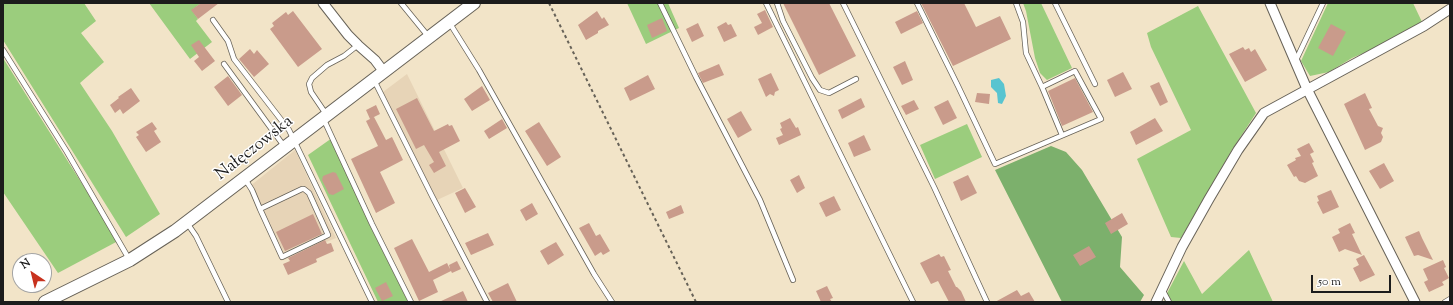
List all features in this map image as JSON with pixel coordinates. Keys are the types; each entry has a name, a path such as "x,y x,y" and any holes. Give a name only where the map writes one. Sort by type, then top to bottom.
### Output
{"main road":[{"name":"Nałęczowska","path":"46,302 130,260 154,246 187,223 474,3"}],"street":[{"path":"323,3 358,45 384,72"},
{"path":"1270,3 1307,89 1415,302"},
{"path":"1156,302 1182,247 1201,213 1238,150 1264,113 1424,26 1450,9"}],"lane":[{"path":"401,3 429,38"},
{"path":"660,3 696,77 760,200 793,280"},
{"path":"766,3 913,302"},
{"path":"777,3 783,20 812,78 820,90 829,93 856,79"},
{"path":"843,3 934,187 987,302"},
{"path":"917,3 995,164 1101,119 1075,71 1042,87"},
{"path":"1016,3 1023,22 1026,53 1062,135"},
{"path":"1055,3 1095,84"},
{"path":"1295,62 1323,3"},
{"path":"213,20 228,41 234,59 288,130 289,144"},
{"path":"449,22 479,70 594,274 612,302"},
{"path":"358,45 344,56 327,65 312,78 309,84 311,92 325,117 372,224 411,302"},
{"path":"3,50 67,152 130,260"},
{"path":"224,64 289,144 317,192 372,302"},
{"path":"374,80 487,302"},
{"path":"245,178 252,190 260,209 282,257 328,235 309,193 304,189 260,209"},
{"path":"187,223 196,236 228,302"},
{"path":"1162,289 1169,302"},
{"path":"1445,302 1450,300"}],"path":[{"path":"549,3 696,302"}],"shaded area":[{"path":"407,74 463,188 437,200 383,92"},
{"path":"295,150 336,238 281,261 249,187"}],"green space":[{"path":"3,3 84,3 96,21 81,33 104,62 80,83 112,131 160,214 126,237 3,40"},
{"path":"149,3 201,3 192,10 198,19 196,21 212,42 190,59"},
{"path":"627,3 668,3 679,28 646,44"},
{"path":"1023,3 1041,3 1072,68 1047,80 1040,73 1035,58 1026,11"},
{"path":"1328,3 1413,3 1423,24 1394,40 1352,58 1329,72 1310,76 1301,61"},
{"path":"1198,6 1256,113 1232,150 1181,238 1171,237 1137,159 1191,130 1151,47 1147,33"},
{"path":"3,58 118,241 58,273 52,264 52,253 44,253 3,192"},
{"path":"967,124 982,157 935,179 920,145"},
{"path":"332,138 412,302 378,302 308,155"},
{"path":"1051,146 1066,152 1082,170 1122,237 1120,267 1144,295 1140,302 1062,302 995,170"},
{"path":"1249,250 1273,302 1165,302 1164,299 1184,261 1202,294"}],"water":[{"path":"999,78 1004,84 1006,96 1002,104 998,103 997,93 991,87 991,80"}],"building":[{"path":"201,3 219,3 198,19 191,10"},
{"path":"783,3 829,3 856,56 819,75"},
{"path":"921,3 964,3 976,27 1000,16 1011,39 953,66"},
{"path":"765,10 773,27 758,35 754,27 762,23 757,14"},
{"path":"293,11 322,49 298,67 270,29 274,26 272,23 286,12 288,15"},
{"path":"597,11 602,19 604,17 609,25 586,40 578,25"},
{"path":"917,11 923,23 901,34 895,22"},
{"path":"662,18 667,31 652,38 647,25"},
{"path":"726,22 728,25 731,24 737,36 724,42 717,27"},
{"path":"698,23 704,36 692,42 686,29"},
{"path":"1331,24 1346,32 1333,56 1318,48"},
{"path":"199,40 215,61 202,71 194,61 199,57 191,45"},
{"path":"1243,47 1245,50 1249,48 1251,52 1255,49 1267,70 1245,82 1229,54"},
{"path":"250,49 254,54 257,50 269,64 254,77 239,59"},
{"path":"905,61 913,80 902,85 893,67"},
{"path":"719,64 724,75 703,83 698,73"},
{"path":"1123,72 1132,89 1115,97 1107,80"},
{"path":"771,73 779,90 775,92 774,96 770,94 766,97 758,79"},
{"path":"648,75 655,89 630,101 624,88"},
{"path":"228,76 242,95 228,106 214,87"},
{"path":"1075,78 1093,112 1062,126 1048,91"},
{"path":"1159,82 1168,102 1160,106 1150,86"},
{"path":"482,86 490,100 472,111 464,99"},
{"path":"131,88 140,101 123,114 120,109 115,113 110,105"},
{"path":"977,93 990,94 989,104 975,102"},
{"path":"1365,93 1372,108 1369,109 1378,126 1383,128 1381,133 1383,137 1381,142 1365,150 1344,104"},
{"path":"417,98 434,131 448,124 449,126 452,125 460,141 439,152 446,166 434,173 429,165 434,162 424,145 416,149 396,109"},
{"path":"861,98 865,107 842,119 838,110"},
{"path":"914,100 919,109 906,115 901,106"},
{"path":"948,100 957,118 943,125 934,107"},
{"path":"376,105 380,114 370,119 366,110"},
{"path":"741,111 752,130 738,138 727,119"},
{"path":"374,117 386,140 392,137 403,160 380,172 395,203 376,213 351,159 378,146 366,121"},
{"path":"790,118 796,128 798,127 801,135 779,145 776,138 783,135 780,129 782,128 780,123"},
{"path":"1155,118 1163,131 1136,145 1130,132"},
{"path":"502,119 507,128 489,139 484,131"},
{"path":"152,122 157,129 154,131 161,142 146,152 136,137 139,135 136,132"},
{"path":"539,122 561,157 547,166 525,131"},
{"path":"864,135 871,150 854,157 848,143"},
{"path":"1309,143 1314,152 1310,154 1318,176 1305,183 1299,181 1296,176 1294,177 1287,165 1296,160 1295,158 1301,156 1297,149"},
{"path":"1384,163 1394,181 1380,189 1369,171"},
{"path":"333,172 336,173 344,189 333,195 329,194 322,180 323,176"},
{"path":"799,175 805,188 797,193 790,180"},
{"path":"968,175 977,193 961,201 953,182"},
{"path":"465,188 476,207 465,213 455,193"},
{"path":"1331,190 1339,207 1323,214 1317,202 1319,201 1317,196"},
{"path":"834,196 841,210 826,217 819,203"},
{"path":"532,203 538,214 526,221 520,210"},
{"path":"681,205 684,213 669,219 666,212"},
{"path":"1122,213 1128,224 1111,234 1105,223"},
{"path":"313,214 322,234 285,251 276,232"},
{"path":"589,223 596,236 600,234 610,251 603,255 601,252 595,256 579,228"},
{"path":"1350,223 1355,233 1352,234 1362,255 1345,249 1339,252 1332,237 1340,233 1338,229"},
{"path":"1419,231 1433,260 1418,255 1414,256 1405,237"},
{"path":"488,233 494,245 471,255 465,243"},
{"path":"412,239 429,272 447,263 450,269 449,265 457,261 461,269 452,273 451,271 433,280 438,292 419,301 394,248"},
{"path":"325,240 327,244 331,243 334,251 316,259 317,262 288,275 283,264 290,261 288,258"},
{"path":"556,242 564,255 548,265 540,251"},
{"path":"1089,246 1096,257 1080,266 1073,255"},
{"path":"939,254 941,257 944,256 951,270 948,271 966,302 949,302 938,281 931,284 920,263"},
{"path":"1364,255 1375,275 1360,282 1353,268 1359,265 1356,259"},
{"path":"1443,260 1446,267 1444,268 1449,278 1442,282 1444,285 1429,292 1424,282 1428,280 1423,269"},
{"path":"386,282 393,296 382,301 375,288"},
{"path":"508,283 517,302 493,302 488,293"},
{"path":"827,286 833,298 830,299 832,302 821,302 816,291"},
{"path":"1017,290 1021,296 1029,292 1035,302 995,302"},
{"path":"463,291 468,302 439,302"}]}
